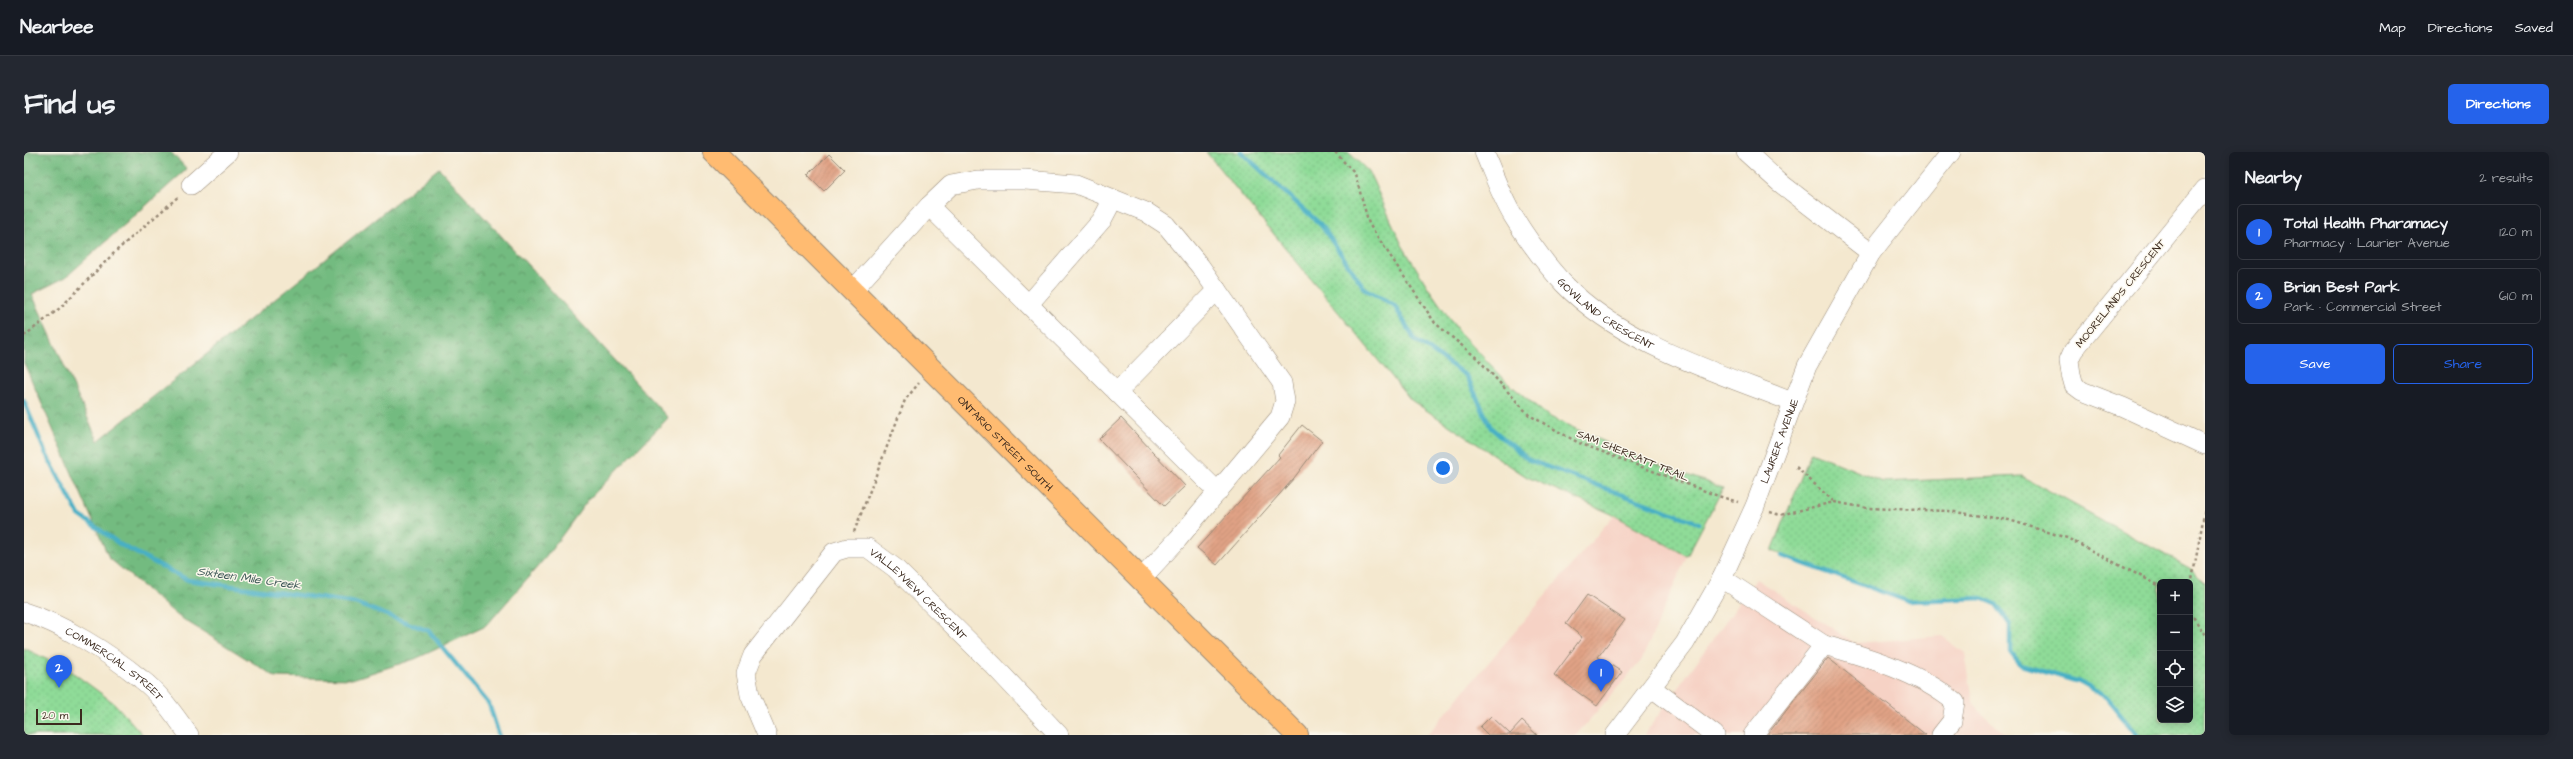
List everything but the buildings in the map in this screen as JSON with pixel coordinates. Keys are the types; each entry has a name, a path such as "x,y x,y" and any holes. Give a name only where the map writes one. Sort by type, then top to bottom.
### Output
{"main road":[{"name":"ONTARIO STREET SOUTH","path":"714,152 1297,735"}],"street":[{"path":"191,185 228,152"},
{"name":"GOWLAND CRESCENT","path":"1484,152 1512,214 1539,254 1564,284 1585,303 1610,321 1660,349 1792,402"},
{"path":"1746,152 1779,182 1870,253"},
{"name":"LAURIER AVENUE","path":"1615,735 1685,643 1722,578 1755,506 1792,402 1807,366 1870,253 1951,152"},
{"path":"852,291 929,206 951,185 978,180 1025,180 1076,184 1146,212 1166,225 1217,290 1282,383 1285,402 1280,417 1218,492 1141,579"},
{"name":"MOORELANDS CRESCENT","path":"2205,189 2073,351 2069,360 2074,385 2082,391 2123,407 2205,445"},
{"path":"1028,304 1102,220 1113,198"},
{"path":"929,206 1218,492"},
{"path":"1117,392 1217,290"},
{"name":"VALLEYVIEW CRESCENT","path":"767,735 750,695 746,673 753,655 834,552 847,548 868,548 895,568 994,666 1059,735"},
{"path":"1722,578 1824,645 1846,650 1938,688 1955,702 1952,721 1941,735"},
{"name":"COMMERCIAL STREET","path":"24,612 45,619 76,636 142,679 175,716 189,735"},
{"path":"1754,735 1824,645"},
{"path":"1652,688 1715,735"}],"path":[{"name":"SAM SHERRATT TRAIL","path":"1336,152 1355,174 1369,224 1435,323 1478,359 1529,415 1579,443 1718,496 1755,506 1780,515 1834,502"},
{"path":"24,336 60,308 116,252 191,185"},
{"path":"847,548 905,400 930,369"},
{"path":"1796,467 1834,502 1867,508 1948,511 2008,520 2067,538 2157,584"},
{"path":"2191,579 2205,509"},
{"path":"2192,615 2205,635"}],"shaded area":[{"path":"1614,515 1687,556 1641,661 1576,735 1427,735"},
{"path":"1756,579 1855,643 1942,636 1965,653 1974,706 2006,735 1644,735"}],"green space":[{"path":"24,152 171,152 187,169 66,277 32,294 98,441 439,168 668,418 588,500 546,557 486,626 415,659 352,679 276,677 178,616 109,558 24,363"},
{"path":"1206,152 1348,152 1369,172 1402,245 1429,289 1459,332 1508,383 1548,416 1634,456 1723,488 1687,556 1614,515 1527,477 1411,400"},
{"path":"1811,452 1883,482 2022,476 2191,569 2205,583 2205,735 2137,735 2106,697 2079,682 2021,665 2010,651 2010,625 1996,604 1982,598 1907,601 1772,551"},
{"path":"24,648 72,672 114,703 143,735 24,735"}],"waterway":[{"path":"1241,152 1321,225 1365,289 1394,305 1415,340 1467,376 1491,428 1529,460 1699,523"},
{"name":"Sixteen Mile Creek","path":"24,401 45,452 79,515 121,545 188,580 355,603 429,631 489,704 499,735"},
{"path":"1782,556 1907,601 1982,598 1996,604 2010,625 2010,651 2021,665 2079,682 2106,697 2137,735"}],"place":[{"name":"Brian Best Park","path":"59,688"},
{"name":"Total Health Pharamacy","path":"1601,692"}]}
